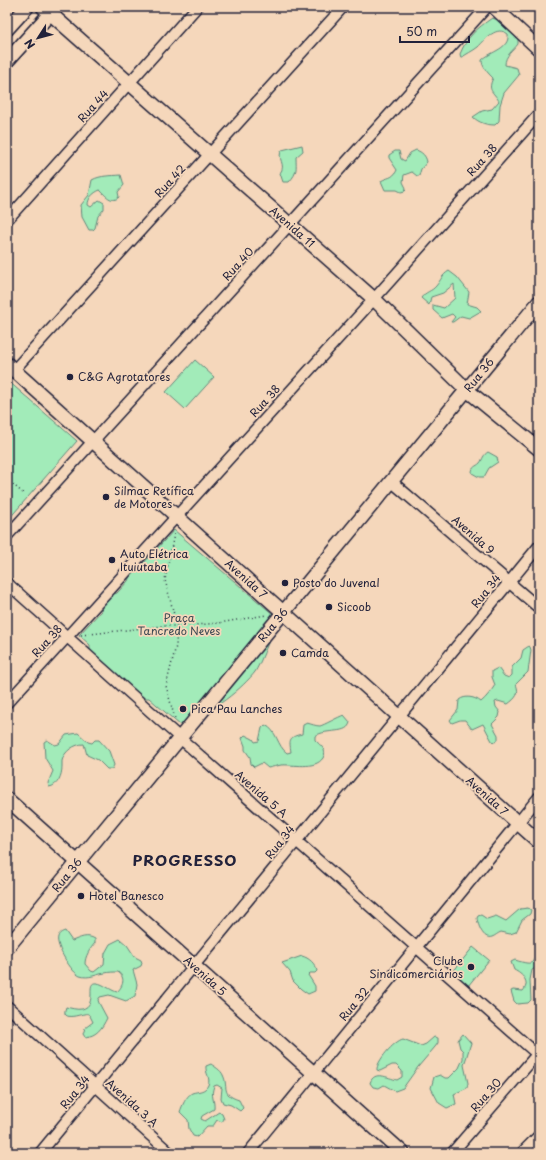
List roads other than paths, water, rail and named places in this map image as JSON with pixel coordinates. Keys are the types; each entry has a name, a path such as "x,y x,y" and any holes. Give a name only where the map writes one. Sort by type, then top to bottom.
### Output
{"main road":[{"path":"524,1153 539,1139"}],"street":[{"path":"7,29 27,7"},
{"name":"Rua 44","path":"7,220 197,7"},
{"name":"Rua 42","path":"11,367 210,154 343,7"},
{"name":"Rua 40","path":"7,536 487,7"},
{"path":"494,7 539,49"},
{"path":"7,61 50,9"},
{"name":"Avenida 11","path":"50,9 129,83 374,299 467,390 539,449"},
{"name":"Rua 38","path":"7,703 374,299 539,114"},
{"name":"Rua 36","path":"7,948 539,302"},
{"name":"Avenida 7","path":"11,367 539,842"},
{"name":"Avenida 9","path":"391,481 539,608"},
{"name":"Rua 34","path":"40,1153 539,546"},
{"name":"Avenida 5 A","path":"7,583 296,841 538,1053"},
{"name":"Rua 32","path":"248,1153 539,797"},
{"name":"Avenida 5","path":"7,799 404,1153"},
{"name":"Avenida 3 A","path":"7,1006 170,1153"},
{"name":"Rua 30","path":"452,1153 538,1053"}],"place":[{"name":"C&G Agrotatores","path":"70,377"},
{"name":"Silmac Retífica de Motores","path":"106,497"},
{"name":"Auto Elétrica Ituiutaba","path":"112,560"},
{"name":"Posto do Juvenal","path":"285,583"},
{"name":"Sicoob","path":"329,607"},
{"name":"Camda","path":"283,653"},
{"name":"Pica Pau Lanches","path":"183,709"},
{"name":"Hotel Banesco","path":"81,896"},
{"name":"Clube Sindicomerciários","path":"471,967"}],"district":[{"name":"PROGRESSO","path":"185,861"}],"park label":[{"name":"Praça Tancredo Neves","path":"179,624"}]}
